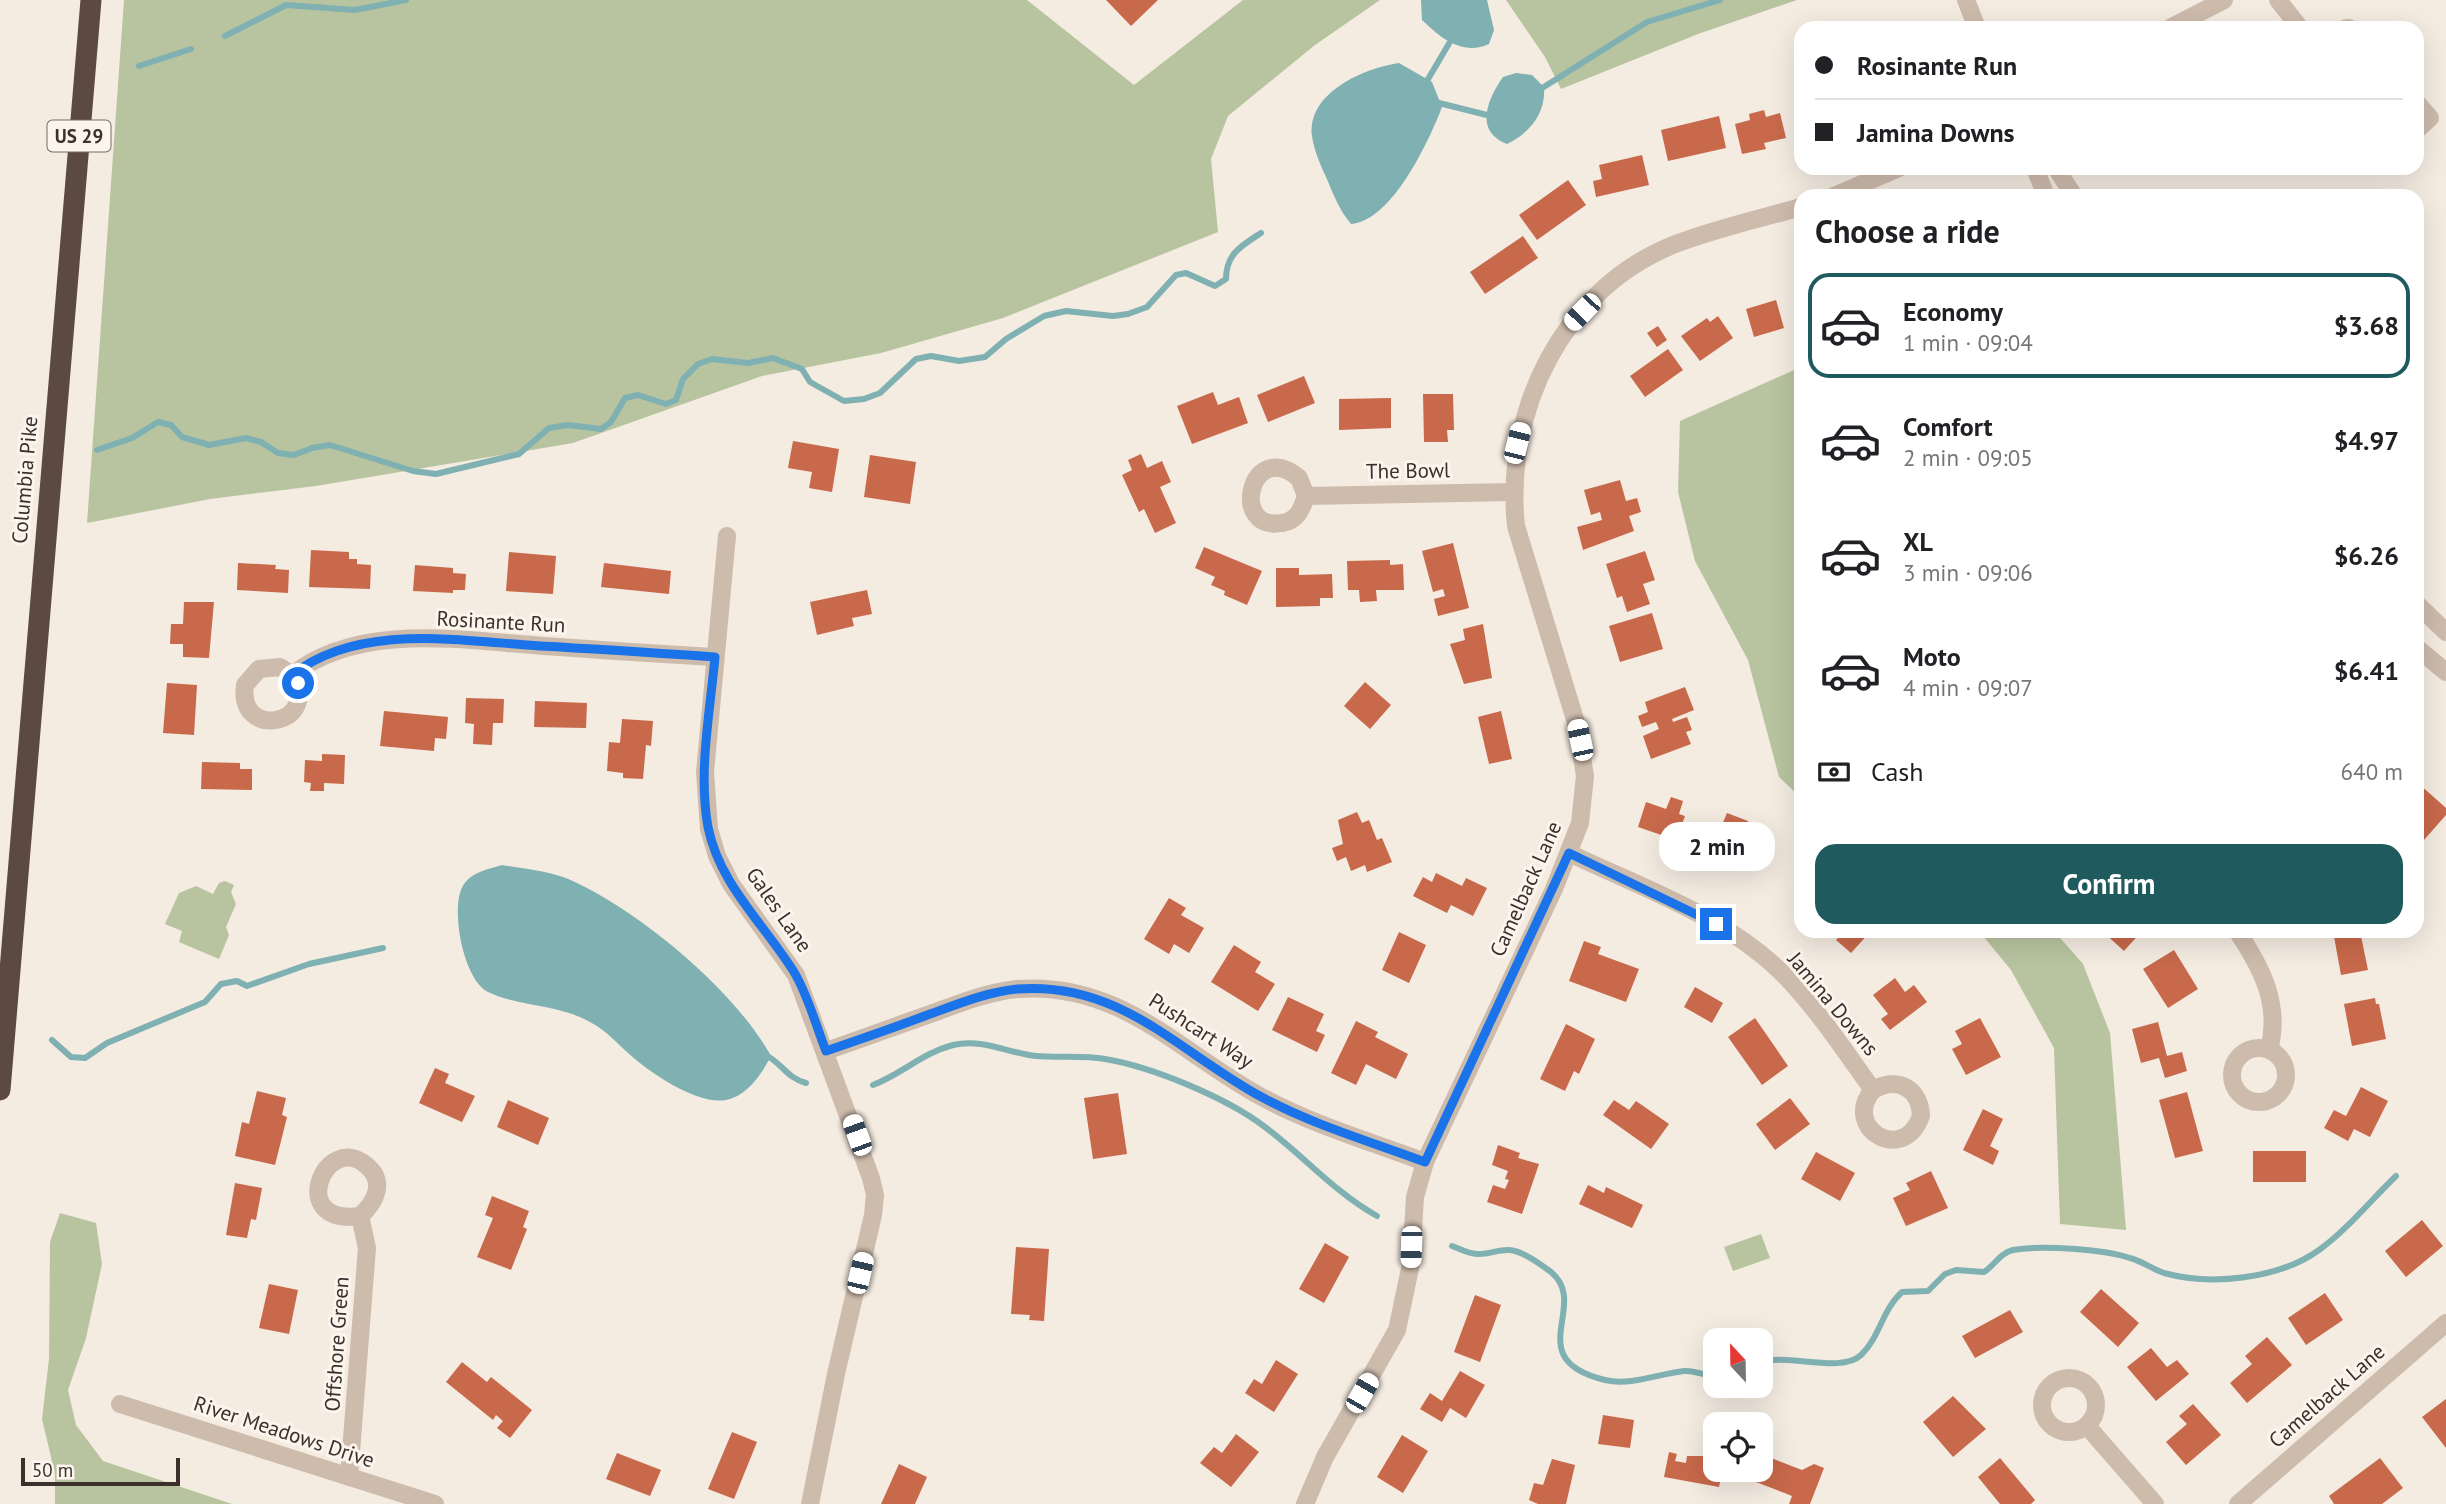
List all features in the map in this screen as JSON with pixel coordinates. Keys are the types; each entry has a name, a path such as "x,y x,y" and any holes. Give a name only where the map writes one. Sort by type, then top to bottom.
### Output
{"highway":[{"name":"Columbia Pike","path":"0,1090 91,0"}],"street":[{"path":"1966,0 1974,21"},
{"path":"2184,21 2224,0"},
{"path":"2278,0 2294,21"},
{"path":"2424,111 2430,118 2424,124"},
{"path":"1850,189 1883,175"},
{"name":"Camelback Lane","path":"1305,1504 1325,1457 1397,1330 1411,1264 1415,1197 1425,1162 1569,853 1580,823 1585,776 1577,726 1519,538 1512,492 1517,443 1526,407 1543,365 1572,323 1592,301 1640,263 1672,246 1794,209"},
{"name":"The Bowl","path":"1306,496 1512,492"},
{"name":"Gales Lane","path":"727,536 705,772 709,829 717,856 731,884 796,975 826,1051 875,1195 873,1215 836,1374 810,1504"},
{"path":"2424,611 2446,632"},
{"name":"Rosinante Run","path":"292,675 326,654 366,644 405,640 447,640 715,657"},
{"path":"2424,654 2446,672"},
{"name":"Jamina Downs","path":"1569,853 1735,934 1789,979 1873,1090"},
{"path":"2241,938 2261,970 2274,1011 2274,1032 2269,1050"},
{"name":"Pushcart Way","path":"826,1051 980,996 1016,989 1055,989 1091,996 1133,1014 1258,1095 1295,1113 1425,1162"},
{"name":"Offshore Green","path":"349,1477 367,1248 360,1216"},
{"name":"Camelback Lane","path":"2238,1504 2446,1323"},
{"name":"River Meadows Drive","path":"120,1404 435,1504"},
{"path":"2087,1426 2155,1504"}],"green space":[{"path":"124,0 1027,0 1134,85 1243,0 1380,0 1315,45 1228,116 1211,159 1218,232 1003,318 881,353 762,376 573,443 316,486 210,499 87,523"},
{"path":"1506,0 1797,0 1698,34 1561,89 1545,57"},
{"path":"1794,370 1794,791 1779,777 1748,660 1695,561 1678,492 1680,421"},
{"path":"225,881 234,885 231,892 236,904 226,927 229,935 219,959 179,942 182,931 165,924 179,893 196,886 213,894 219,883"},
{"path":"1985,938 2060,938 2083,964 2110,1033 2126,1230 2060,1224 2054,1048 2011,970"},
{"path":"60,1213 96,1223 102,1264 86,1338 68,1390 76,1425 103,1461 232,1504 55,1504 55,1474 42,1419 49,1359 50,1242"},
{"path":"1761,1234 1770,1258 1733,1271 1724,1247"}],"water":[{"path":"1421,0 1487,0 1494,30 1489,44 1470,48 1444,39 1422,20"},
{"path":"1399,63 1432,82 1442,107 1418,158 1394,195 1366,220 1351,224 1343,213 1317,157 1312,136 1313,120 1328,95 1341,85 1370,70"},
{"path":"1516,73 1532,75 1544,87 1544,96 1535,121 1523,134 1507,144 1490,131 1487,114 1492,95 1503,77"},
{"path":"502,865 549,873 575,882 629,914 685,957 735,1006 771,1056 748,1089 726,1100 691,1094 654,1073 590,1022 565,1012 500,997 479,985 465,958 461,941 458,924 460,894 471,877"}],"building":[{"path":"1106,0 1158,0 1131,26"},
{"path":"1764,110 1766,117 1780,113 1786,138 1764,143 1766,149 1742,154 1735,124 1750,120 1749,114"},
{"path":"1719,116 1726,148 1668,161 1661,130"},
{"path":"1642,155 1649,185 1596,197 1593,181 1602,179 1599,165"},
{"path":"1568,180 1586,205 1537,240 1519,215"},
{"path":"1523,236 1538,258 1485,294 1470,272"},
{"path":"1776,300 1784,328 1754,337 1746,309"},
{"path":"1718,316 1733,338 1700,361 1681,336 1707,318 1710,322"},
{"path":"1658,326 1667,340 1657,347 1647,333"},
{"path":"1668,349 1683,370 1645,397 1630,376"},
{"path":"1304,376 1315,403 1268,422 1257,395"},
{"path":"1213,392 1218,405 1239,397 1248,423 1192,444 1177,406"},
{"path":"1423,394 1453,394 1454,430 1447,430 1448,442 1424,442"},
{"path":"1391,398 1391,428 1339,430 1339,399"},
{"path":"793,441 839,449 832,492 809,488 812,472 788,468"},
{"path":"1141,454 1147,468 1162,461 1171,482 1160,487 1176,523 1155,533 1144,509 1139,512 1122,475 1132,470 1128,460"},
{"path":"870,455 916,462 910,504 864,497"},
{"path":"1620,480 1626,501 1637,498 1641,512 1629,516 1634,531 1583,550 1577,527 1602,520 1600,512 1591,515 1584,490"},
{"path":"1453,543 1469,608 1438,616 1434,599 1445,596 1443,589 1433,592 1422,551"},
{"path":"1204,547 1262,571 1247,605 1224,595 1225,591 1211,585 1215,577 1195,568"},
{"path":"311,550 349,552 349,559 357,559 357,564 371,565 370,589 309,587"},
{"path":"1645,551 1655,580 1643,584 1650,604 1627,612 1622,596 1617,598 1606,564"},
{"path":"509,552 556,556 553,594 506,591"},
{"path":"1390,560 1390,565 1403,564 1404,590 1376,590 1377,601 1360,602 1359,590 1348,590 1347,561"},
{"path":"238,563 276,565 275,569 289,570 288,593 237,590"},
{"path":"604,563 671,571 669,594 601,587"},
{"path":"415,565 453,568 453,573 466,574 465,590 453,590 453,593 413,591"},
{"path":"1276,568 1299,568 1299,575 1332,574 1333,598 1320,598 1320,606 1276,607"},
{"path":"867,590 872,614 852,618 854,626 817,635 810,602"},
{"path":"184,602 214,602 209,658 183,657 183,644 170,644 171,624 183,624"},
{"path":"1652,613 1663,649 1620,662 1609,626"},
{"path":"1483,624 1492,678 1464,684 1450,644 1465,640 1463,629"},
{"path":"1365,682 1391,705 1370,729 1344,706"},
{"path":"167,683 197,685 194,735 163,733"},
{"path":"1685,687 1694,710 1672,719 1673,722 1687,717 1692,730 1686,732 1691,744 1651,759 1643,736 1659,729 1656,722 1642,727 1638,716 1648,712 1645,702"},
{"path":"466,698 504,699 503,723 493,723 492,745 473,744 474,724 465,723"},
{"path":"535,701 587,703 586,728 534,727"},
{"path":"384,711 448,717 446,739 435,738 434,751 380,746"},
{"path":"1501,711 1512,759 1489,764 1478,717"},
{"path":"622,719 653,721 651,746 646,745 643,779 623,778 623,773 607,771 609,742 620,743"},
{"path":"322,754 345,755 344,784 324,783 324,791 310,791 311,783 304,782 305,760 322,761"},
{"path":"202,762 240,763 240,769 252,769 252,790 201,789"},
{"path":"2424,788 2446,808 2446,815 2424,840"},
{"path":"1671,797 1683,801 1679,814 1685,816 1676,840 1638,827 1646,802 1666,809"},
{"path":"1357,812 1362,823 1369,820 1377,840 1382,838 1392,862 1367,872 1365,865 1351,871 1346,857 1337,861 1332,848 1343,844 1338,820"},
{"path":"1727,813 1748,821 1735,855 1713,846"},
{"path":"1436,873 1462,886 1466,878 1487,888 1473,916 1451,905 1447,913 1413,896 1423,877 1432,882"},
{"path":"1169,898 1186,908 1181,915 1204,928 1189,953 1174,944 1169,954 1144,939"},
{"path":"1399,932 1426,945 1409,983 1382,970"},
{"path":"1838,938 1865,938 1851,953 1836,940"},
{"path":"2110,938 2136,938 2124,951"},
{"path":"2334,938 2361,938 2368,970 2341,975"},
{"path":"1584,941 1601,947 1598,954 1639,969 1626,1002 1569,981"},
{"path":"1234,945 1261,962 1255,972 1275,984 1258,1011 1211,982"},
{"path":"2174,950 2198,989 2168,1008 2143,969"},
{"path":"1895,978 1905,992 1914,985 1927,1002 1890,1030 1881,1019 1888,1014 1873,995"},
{"path":"1695,987 1723,1003 1712,1023 1684,1007"},
{"path":"1288,997 1324,1014 1316,1031 1325,1035 1317,1052 1272,1030"},
{"path":"2375,998 2376,1004 2379,1004 2386,1039 2352,1046 2344,1004"},
{"path":"1755,1018 1788,1066 1762,1085 1728,1037"},
{"path":"1980,1018 2001,1057 1966,1075 1952,1049 1962,1044 1955,1031"},
{"path":"1356,1021 1378,1032 1375,1037 1408,1054 1396,1079 1366,1064 1356,1085 1331,1073"},
{"path":"2158,1022 2167,1056 2182,1052 2187,1071 2165,1078 2159,1058 2141,1063 2132,1029"},
{"path":"1566,1024 1595,1039 1579,1074 1574,1071 1565,1091 1540,1079"},
{"path":"435,1068 449,1074 445,1083 475,1096 462,1122 419,1103"},
{"path":"2361,1087 2388,1101 2370,1137 2354,1129 2348,1141 2324,1128 2334,1110 2346,1116"},
{"path":"257,1091 286,1098 282,1115 287,1117 275,1165 235,1156 242,1122 249,1124"},
{"path":"2187,1092 2203,1151 2175,1158 2159,1100"},
{"path":"1118,1093 1127,1154 1093,1159 1084,1098"},
{"path":"1790,1098 1810,1124 1775,1150 1756,1124"},
{"path":"508,1100 549,1118 538,1145 497,1127"},
{"path":"1614,1100 1629,1110 1636,1101 1669,1124 1651,1149 1603,1115"},
{"path":"1983,1109 2003,1119 1990,1146 1999,1151 1993,1165 1963,1150"},
{"path":"1498,1145 1520,1153 1518,1158 1539,1164 1522,1214 1487,1202 1493,1185 1505,1189 1509,1180 1505,1179 1508,1171 1492,1165"},
{"path":"2253,1151 2306,1151 2306,1182 2253,1182"},
{"path":"1816,1152 1855,1173 1840,1201 1801,1179"},
{"path":"1931,1171 1948,1208 1906,1226 1893,1198 1910,1190 1906,1183"},
{"path":"235,1183 262,1188 256,1220 251,1219 247,1238 226,1235"},
{"path":"1588,1185 1604,1193 1606,1187 1643,1205 1632,1228 1579,1204"},
{"path":"492,1196 529,1211 523,1227 527,1229 511,1270 477,1257 493,1218 485,1215"},
{"path":"2422,1220 2443,1246 2406,1277 2385,1251"},
{"path":"1325,1243 1349,1257 1324,1303 1299,1289"},
{"path":"1016,1247 1049,1249 1044,1321 1029,1320 1030,1315 1011,1314"},
{"path":"269,1284 298,1290 289,1334 259,1328"},
{"path":"2101,1289 2139,1323 2118,1347 2080,1312"},
{"path":"2325,1293 2343,1320 2306,1345 2288,1318"},
{"path":"1475,1295 1501,1305 1480,1362 1454,1352"},
{"path":"2010,1310 2023,1332 1975,1358 1962,1336"},
{"path":"2267,1337 2292,1365 2247,1403 2230,1383 2252,1364 2245,1356"},
{"path":"2151,1348 2167,1367 2177,1360 2189,1374 2156,1401 2127,1367"},
{"path":"1276,1360 1298,1374 1274,1412 1245,1393 1254,1379 1262,1384"},
{"path":"462,1362 487,1382 491,1377 532,1410 510,1438 497,1428 503,1421 496,1415 493,1420 446,1382"},
{"path":"1460,1371 1485,1385 1466,1418 1450,1408 1442,1422 1420,1409 1430,1393 1442,1401"},
{"path":"1953,1396 1986,1429 1953,1457 1923,1422"},
{"path":"2446,1399 2446,1448 2422,1417"},
{"path":"2193,1404 2221,1435 2186,1465 2166,1442 2187,1424 2179,1416"},
{"path":"1603,1415 1634,1420 1630,1448 1598,1444"},
{"path":"732,1432 757,1442 734,1499 708,1489"},
{"path":"1236,1434 1259,1452 1231,1487 1200,1463 1214,1447 1222,1453"},
{"path":"1402,1435 1428,1451 1403,1493 1377,1477"},
{"path":"1669,1452 1677,1454 1675,1461 1686,1463 1687,1456 1703,1456 1703,1482 1720,1482 1719,1487 1664,1477"},
{"path":"617,1453 661,1470 650,1496 606,1479"},
{"path":"2000,1458 2035,1500 2031,1504 2000,1504 1978,1477"},
{"path":"2380,1458 2403,1488 2382,1504 2334,1504 2329,1496"},
{"path":"1552,1459 1575,1465 1566,1504 1538,1504 1529,1500 1534,1483 1543,1485"},
{"path":"1773,1459 1802,1470 1814,1464 1824,1468 1810,1504 1789,1504 1792,1496 1756,1482 1773,1482"},
{"path":"899,1464 927,1477 915,1504 881,1504"}],"waterway":[{"path":"225,36 286,5 355,10 406,0"},
{"path":"1539,90 1647,22 1720,0"},
{"path":"1424,86 1454,35"},
{"path":"139,66 191,49"},
{"path":"1435,102 1487,115 1495,113"},
{"path":"97,450 132,438 158,422 171,425 182,437 209,445 246,438 261,442 278,453 294,455 330,445 413,471 436,474 519,454 549,428 568,425 601,429 611,422 625,398 638,395 666,404 676,400 683,379 698,364 712,359 748,363 773,358 802,369 810,382 844,401 864,399 880,393 916,359 931,356 959,361 985,357 1006,339 1044,316 1066,311 1113,316 1128,314 1147,307 1176,275 1186,273 1215,286 1226,279 1229,263 1236,252 1261,233"},
{"path":"52,1040 71,1057 85,1058 107,1043 205,1002 221,984 237,981 247,986 309,964 383,948"},
{"path":"873,1085 932,1053 964,1043 1036,1056 1088,1057 1124,1063 1167,1076 1231,1105 1265,1127 1333,1185 1377,1216"},
{"path":"763,1054 793,1077 806,1083"},
{"path":"1773,1360 1828,1363 1852,1360 1861,1355 1873,1340 1890,1307 1902,1292 1928,1291 1945,1274 1956,1270 1984,1272 2013,1250 2055,1248 2104,1252 2134,1259 2164,1273 2202,1279 2244,1277 2285,1268 2303,1260 2329,1242 2396,1176"},
{"path":"1452,1246 1474,1254 1514,1251 1531,1258 1551,1272 1561,1285 1564,1300 1561,1345 1566,1359 1580,1371 1605,1380 1625,1382 1684,1371 1703,1374"}],"route":[{"path":"298,683 292,675 326,654 353,646 405,640 447,640 715,657 705,772 709,829 717,856 731,884 796,975 826,1051 980,996 1016,989 1055,989 1091,996 1133,1014 1258,1095 1295,1113 1425,1162 1569,853 1716,924"}]}
